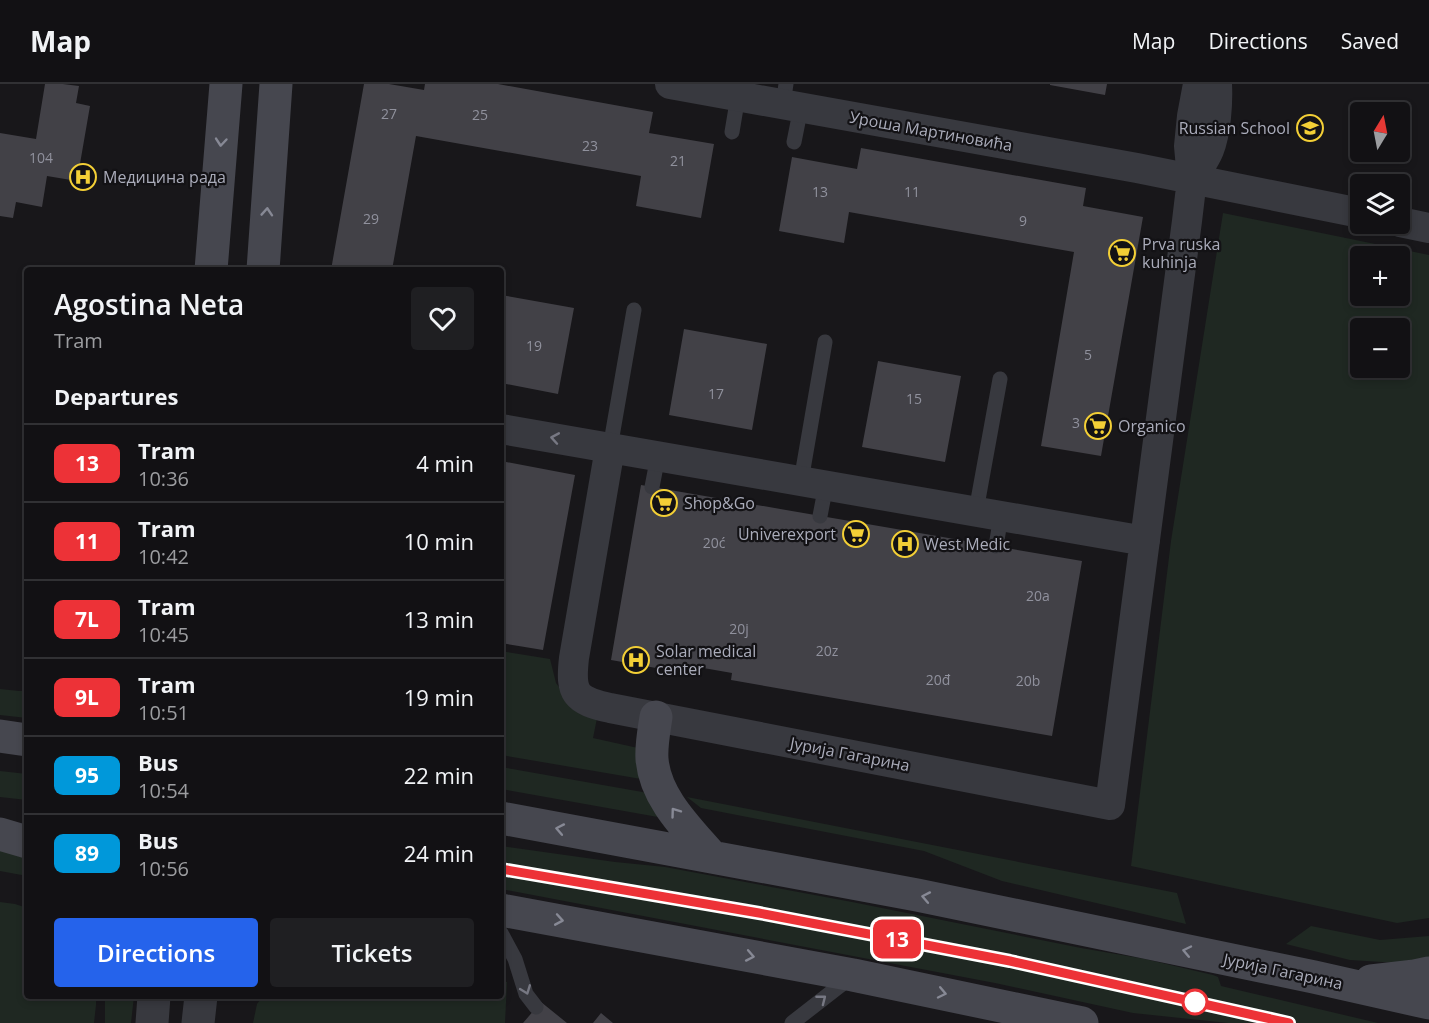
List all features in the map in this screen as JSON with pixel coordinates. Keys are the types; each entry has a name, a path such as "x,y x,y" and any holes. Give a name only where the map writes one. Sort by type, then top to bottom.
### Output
{"main road":[{"path":"211,267 226,84"},
{"path":"263,267 277,86"},
{"path":"656,717 651,746 659,789 682,822 712,857"},
{"name":"Јурија Гагарина","path":"504,819 951,902 1429,1003"},
{"path":"0,832 24,834"},
{"path":"0,832 24,841"},
{"path":"504,911 853,975 1082,1023"},
{"path":"1333,982 1367,981 1429,973"}],"street":[{"path":"504,429 1145,541 1192,179 1189,146 1198,84"},
{"path":"1192,179 1209,150 1216,120 1217,84"},
{"name":"Уроша Мартиновића","path":"678,85 738,96 790,98 1350,211"},
{"path":"1410,224 1429,228"},
{"name":"Јурија Гагарина","path":"610,447 574,658 572,678 579,697 593,704 656,717 1110,805 1145,541"},
{"path":"152,1023 154,999"},
{"path":"198,1023 201,999"}],"lane":[{"path":"732,132 738,96"},
{"path":"790,98 794,142"},
{"path":"610,447 634,310"},
{"path":"820,516 813,483 825,342"},
{"path":"996,546 989,514 1000,379"},
{"path":"652,487 658,456"},
{"path":"504,939 515,959 526,994 536,1007"},
{"path":"792,1023 853,975"}],"shaded area":[{"path":"1223,213 1385,246 1350,246 1350,306 1410,306 1410,251 1429,255 1429,918 1397,923 1131,866 1171,541"},
{"path":"504,651 550,659 556,683 574,708 597,718 593,738 638,748 647,780 504,756"},
{"path":"0,689 24,691 24,718 0,715"},
{"path":"504,768 648,793 669,819 504,790"},
{"path":"0,771 24,774 24,800 0,797"},
{"path":"687,797 1177,893 1186,924 1002,881 924,851 701,808"},
{"path":"504,846 665,867 1145,959 1213,975 1218,977 1221,986 1378,1023 1228,1023 1133,1013 995,983 504,890"},
{"path":"0,850 24,854 24,875 0,871"},
{"path":"0,902 24,907 24,999 96,999 96,1005 94,1023 0,1023"},
{"path":"1311,926 1380,940 1429,936 1429,960 1398,963 1350,960 1286,944"},
{"path":"504,982 507,982 505,1023 253,1023 257,1004 261,999 504,999"},
{"path":"105,999 134,999 131,1023 105,1023"}],"building":[{"path":"45,84 79,86 76,103 90,106 77,181 47,176 42,207 16,202 13,218 0,216 0,133 36,139"},
{"path":"364,84 389,84 424,90 425,84 498,84 653,112 649,133 714,144 701,218 636,206 641,176 416,136 393,267 332,267"},
{"path":"1050,84 1107,84 1105,95"},
{"path":"861,148 1086,188 1083,206 1143,217 1101,456 1041,446 1074,252 849,212 844,243 779,231 792,157 857,169"},
{"path":"504,296 574,308 558,394 504,384"},
{"path":"684,329 767,344 752,430 669,415"},
{"path":"878,361 961,376 945,462 862,447"},
{"path":"504,462 575,475 543,650 504,644"},
{"path":"641,485 1082,561 1052,736 731,680 732,673 692,666 690,674 611,660"},
{"path":"541,1002 567,1023 523,1023"},
{"path":"601,1013 613,1023 593,1023"}],"tram line":[{"name":"13","path":"504,870 759,913 1010,961 1289,1023"}],"place":[{"name":"Russian School","path":"1310,128"},
{"name":"Медицина рада","path":"83,177"},
{"name":"Prva ruska kuhinja","path":"1122,253"},
{"name":"Organico","path":"1098,426"},
{"name":"Shop&Go","path":"664,503"},
{"name":"Univerexport","path":"856,534"},
{"name":"West Medic","path":"905,544"},
{"name":"Solar medical center","path":"636,660"}]}
